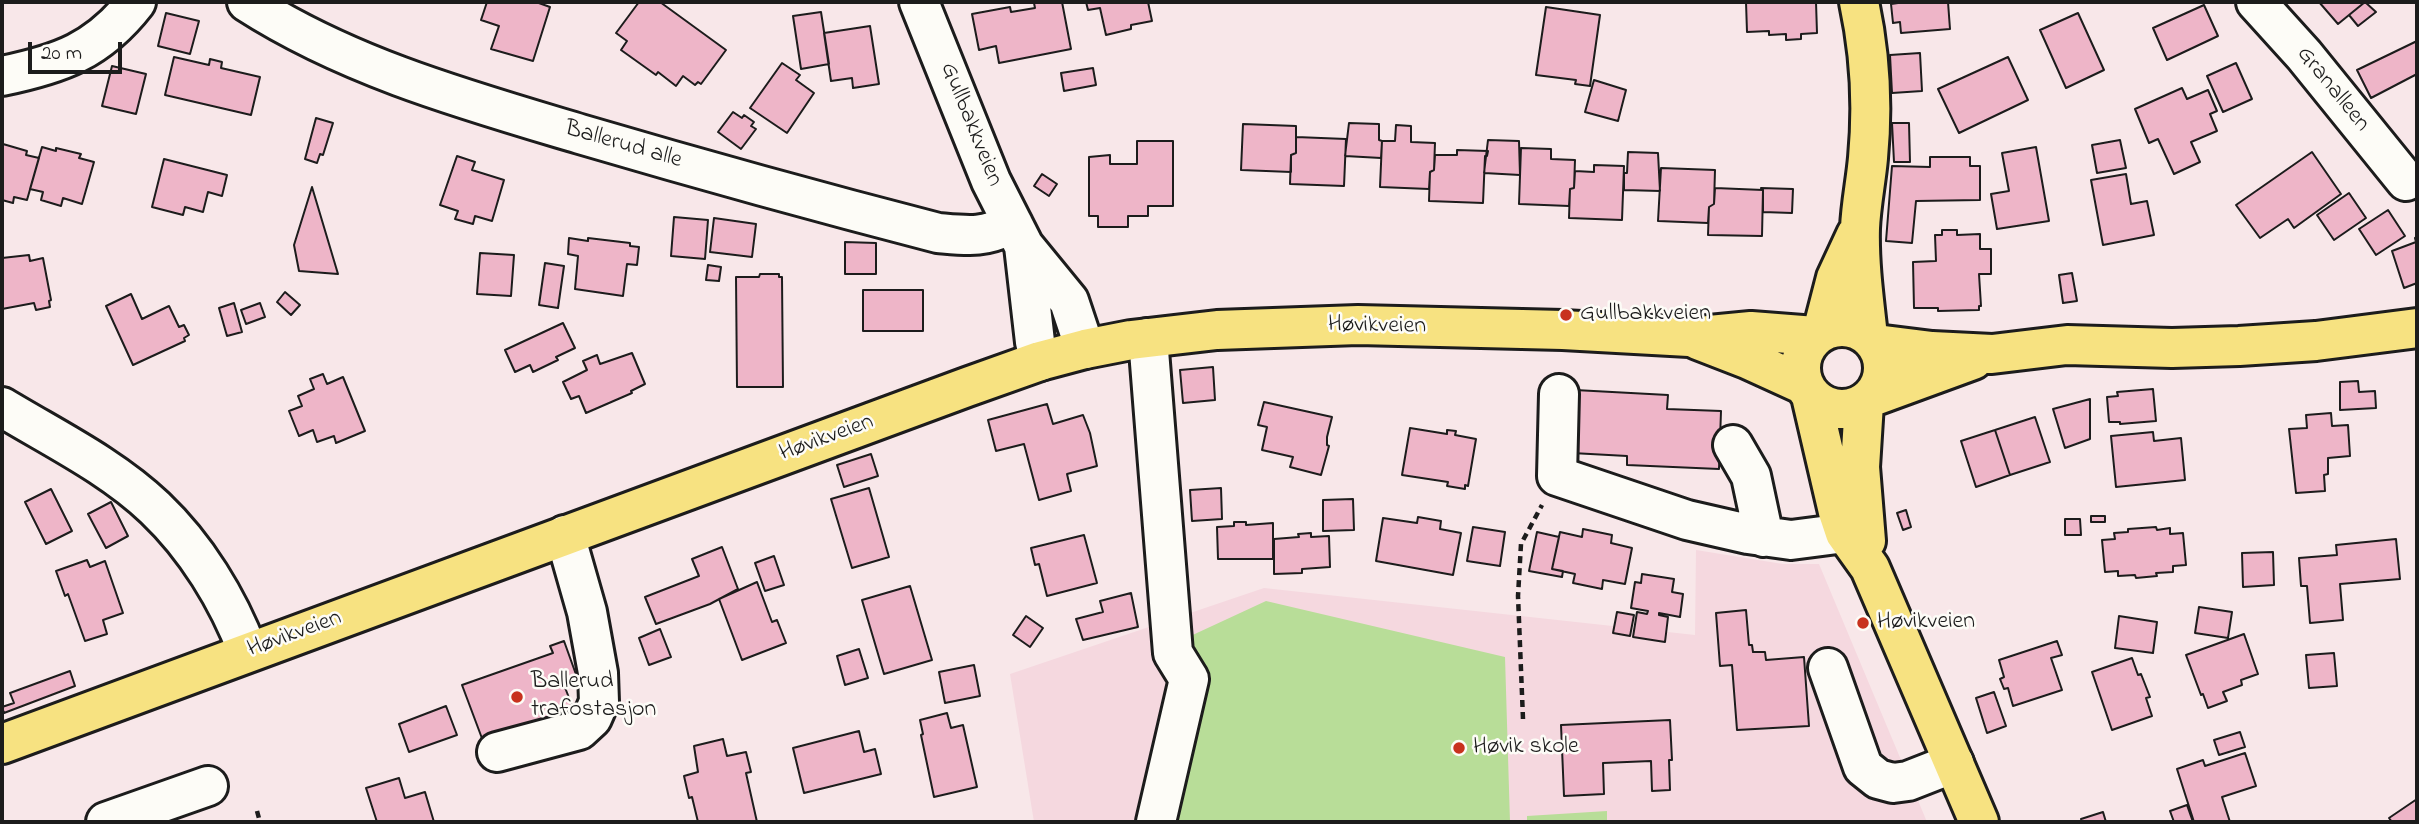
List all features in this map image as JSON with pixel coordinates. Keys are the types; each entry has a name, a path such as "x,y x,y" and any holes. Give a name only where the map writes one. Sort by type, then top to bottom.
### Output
{"main road":[{"path":"1855,530 1868,400 1880,385 1884,371 1882,357 1872,340 1862,285 1860,227 1868,155 1871,84 1859,2"},
{"path":"1860,227 1836,278 1818,334 1807,347 1802,359 1801,372 1808,390 1838,512 1855,530 1979,822"},
{"name":"Høvikveien","path":"2,744 565,534 1040,361 1085,349 1217,330 1358,325 1563,330 1689,337 1751,331 1818,334"},
{"path":"1818,334 1837,327 1853,328 1872,340 1932,351 1992,354 2067,345 2239,346 2316,341 2417,328"},
{"name":"Høvikveien","path":"1689,337 1748,359 1808,390"},
{"path":"1808,390 1823,405 1837,409 1851,408 1992,354"}],"street":[{"path":"2,76 45,67 91,46 136,2"},
{"name":"Ballerud alle","path":"247,2 325,44 439,92 680,163 938,233 973,236 1019,235"},
{"name":"Gullbakkveien","path":"919,2 990,178 1019,235 1069,300 1085,349"},
{"name":"Granalleen","path":"2256,2 2304,55 2406,181"},
{"name":"Gullbakkveien","path":"1019,235 1040,361"},
{"path":"1149,338 1173,653 1189,679 1156,822"},
{"path":"1559,394 1558,476 1687,520 1764,537 1791,540 1855,530"},
{"path":"2,407 115,476 155,508 198,557 235,621 248,652"},
{"path":"1733,445 1751,476 1764,537"},
{"path":"497,752 579,730 592,718 599,702 598,673 587,612 565,534"},
{"path":"1828,668 1863,767 1878,779 1893,783 1908,781 1954,763"},
{"path":"106,822 208,786"}],"path":[{"path":"1523,719 1518,596 1521,544 1558,476"},
{"path":"257,811 260,822"}],"shaded area":[{"name":"Høvik skole","path":"1696,550 1783,564 1819,564 1927,822 1034,822 1010,674 1264,588 1695,635"}],"green space":[{"path":"1266,601 1505,657 1510,822 1172,822 1184,639"},
{"path":"1607,811 1607,822 1527,822 1527,816"}],"building":[{"path":"487,2 536,2 550,7 533,61 491,49 499,26 481,20"},
{"path":"639,2 660,2 726,50 701,84 698,82 695,85 683,76 676,86 621,50 627,41 616,33"},
{"path":"1062,2 1071,49 999,63 996,46 979,50 972,14 1010,7 1011,12 1035,8 1034,3"},
{"path":"1086,2 1148,2 1152,21 1131,25 1131,29 1106,35 1100,8 1088,10"},
{"path":"1746,2 1816,2 1817,33 1801,34 1801,39 1786,40 1786,34 1769,35 1769,31 1747,32"},
{"path":"1948,2 1950,29 1901,33 1900,22 1893,23 1891,4"},
{"path":"2319,2 2365,2 2338,24"},
{"path":"2365,2 2376,12 2358,26 2349,15"},
{"path":"2204,5 2218,36 2167,60 2153,28"},
{"path":"1546,7 1600,15 1590,86 1575,84 1576,80 1536,75"},
{"path":"821,12 829,64 801,69 793,16"},
{"path":"166,13 199,21 190,54 158,46"},
{"path":"2078,13 2104,70 2066,88 2040,30"},
{"path":"870,26 879,84 853,88 852,78 831,81 824,33"},
{"path":"2417,41 2417,74 2371,98 2357,70"},
{"path":"1920,53 1922,91 1892,93 1890,55"},
{"path":"174,57 209,65 210,59 222,62 221,68 260,77 251,115 165,95"},
{"path":"2008,57 2028,100 1959,133 1938,89"},
{"path":"782,63 800,75 796,80 814,93 787,133 750,108"},
{"path":"2236,63 2252,99 2223,112 2207,76"},
{"path":"112,66 146,74 136,114 102,106"},
{"path":"1093,68 1096,85 1064,91 1061,73"},
{"path":"1594,80 1626,90 1618,121 1585,112"},
{"path":"2182,88 2187,99 2208,90 2217,111 2210,114 2217,131 2191,142 2200,162 2174,174 2158,139 2149,143 2135,109"},
{"path":"733,112 754,122 751,126 756,129 741,149 718,132"},
{"path":"316,118 333,123 323,155 320,154 317,163 305,159"},
{"path":"1349,123 1379,124 1381,158 1345,156"},
{"path":"1892,123 1909,123 1910,162 1894,162"},
{"path":"1243,124 1296,126 1296,153 1291,155 1291,172 1241,170"},
{"path":"1396,125 1411,126 1411,142 1435,143 1434,170 1430,172 1429,189 1380,187 1382,141 1395,141"},
{"path":"1296,137 1346,139 1344,186 1290,184 1291,155 1296,153"},
{"path":"1488,140 1519,141 1520,175 1484,173"},
{"path":"2120,140 2126,168 2097,173 2092,145"},
{"path":"1137,141 1173,141 1173,206 1148,206 1148,216 1128,216 1128,227 1098,227 1098,216 1089,216 1089,157 1110,155 1110,164 1137,164"},
{"path":"3,144 27,151 26,155 39,158 27,200 14,197 13,203 2,200"},
{"path":"42,147 81,154 79,158 94,162 82,204 63,198 61,206 41,200 43,192 30,189"},
{"path":"2036,147 2049,221 1997,229 1991,194 2009,191 2002,153"},
{"path":"1521,148 1551,149 1551,159 1575,160 1574,188 1570,189 1569,206 1519,204"},
{"path":"1457,150 1488,151 1485,156 1483,203 1429,201 1430,172 1434,170 1435,155 1457,155"},
{"path":"1628,152 1658,153 1660,191 1624,190"},
{"path":"2312,152 2341,194 2294,228 2288,219 2260,238 2236,205"},
{"path":"457,156 475,162 472,170 504,180 492,221 475,216 473,224 455,219 458,211 440,205"},
{"path":"1930,157 1970,157 1970,166 1980,166 1980,200 1916,201 1912,243 1886,241 1892,166 1930,167"},
{"path":"164,159 227,175 222,196 208,192 203,212 185,207 183,215 152,207"},
{"path":"1594,165 1624,166 1622,220 1569,218 1570,189 1574,188 1575,171 1594,172"},
{"path":"1661,168 1715,170 1714,204 1709,207 1708,223 1658,221"},
{"path":"1042,174 1057,184 1049,196 1034,186"},
{"path":"2126,174 2131,204 2147,201 2154,235 2103,245 2091,180"},
{"path":"312,187 338,274 299,271 294,245"},
{"path":"1715,188 1763,190 1762,236 1708,235 1709,207 1714,204"},
{"path":"1761,188 1793,189 1792,213 1763,212"},
{"path":"2349,193 2366,218 2334,240 2317,215"},
{"path":"2388,210 2405,236 2376,255 2359,229"},
{"path":"674,217 708,220 705,259 671,256"},
{"path":"714,218 756,224 752,257 710,252"},
{"path":"1942,230 1957,230 1957,235 1980,234 1980,249 1991,249 1991,274 1979,274 1979,310 1938,311 1938,308 1914,308 1913,262 1936,261 1935,235 1942,235"},
{"path":"2417,237 2417,283 2404,288 2392,251 2416,242"},
{"path":"569,238 630,243 630,246 639,247 637,265 627,264 623,296 575,289 578,256 568,254"},
{"path":"845,242 876,243 876,274 845,274"},
{"path":"480,253 514,255 511,296 477,294"},
{"path":"29,255 30,261 43,258 50,307 36,310 34,303 2,309 2,258"},
{"path":"545,263 564,266 558,308 539,305"},
{"path":"708,265 721,267 719,281 706,280"},
{"path":"2072,273 2077,301 2063,303 2059,275"},
{"path":"760,274 779,274 779,277 782,277 783,387 737,387 736,277 759,277"},
{"path":"863,290 923,290 923,331 863,331"},
{"path":"285,292 300,305 291,315 277,302"},
{"path":"131,294 142,319 169,306 179,327 184,325 189,335 184,338 185,341 133,365 106,306"},
{"path":"234,303 242,332 227,336 219,308"},
{"path":"260,303 265,317 246,324 241,310"},
{"path":"563,323 575,348 533,372 530,365 515,372 505,350"},
{"path":"632,353 645,384 631,391 632,393 586,413 579,396 571,399 563,382 587,370 583,361 597,355 600,364"},
{"path":"1213,367 1215,400 1183,403 1180,370"},
{"path":"323,374 327,384 343,377 365,431 336,443 334,436 317,442 313,430 299,436 289,411 302,406 298,396 314,389 310,379"},
{"path":"2358,381 2359,392 2375,391 2376,408 2340,410 2340,382"},
{"path":"2153,389 2156,421 2120,424 2109,422 2107,397 2118,396 2117,392"},
{"path":"1575,390 1668,395 1667,409 1721,411 1719,469 1627,465 1627,456 1572,453"},
{"path":"2090,399 2090,439 2065,448 2053,409"},
{"path":"1264,402 1332,417 1327,437 1329,446 1321,475 1290,467 1293,457 1262,450 1267,427 1258,425"},
{"path":"1047,404 1053,424 1083,415 1097,466 1067,474 1071,491 1039,500 1024,444 996,451 988,420"},
{"path":"2331,413 2332,426 2348,425 2350,456 2328,458 2328,474 2324,475 2325,491 2296,493 2289,429 2307,428 2306,415"},
{"path":"2035,417 2050,462 2010,475 1995,430"},
{"path":"1410,428 1447,434 1447,430 1456,431 1455,435 1476,439 1468,486 1465,485 1465,489 1447,486 1448,482 1402,475"},
{"path":"1995,430 2010,475 1976,487 1961,441"},
{"path":"2153,432 2154,441 2181,438 2185,480 2116,487 2111,436"},
{"path":"871,454 878,476 844,487 837,465"},
{"path":"869,488 889,557 852,568 831,499"},
{"path":"1221,488 1222,519 1192,521 1190,490"},
{"path":"51,489 72,531 46,544 25,502"},
{"path":"1353,499 1354,530 1323,531 1323,500"},
{"path":"111,502 128,536 106,548 88,514"},
{"path":"1906,510 1911,527 1903,530 1897,513"},
{"path":"2091,516 2105,516 2105,522 2091,522"},
{"path":"1418,517 1441,521 1440,529 1461,533 1453,575 1376,561 1383,518 1417,523"},
{"path":"2065,519 2080,519 2081,535 2065,535"},
{"path":"1234,522 1246,522 1246,525 1273,523 1273,559 1218,559 1217,527 1234,526"},
{"path":"1473,527 1505,532 1500,566 1467,561"},
{"path":"2156,527 2157,530 2170,528 2170,534 2183,533 2186,565 2173,566 2173,572 2136,578 2135,575 2118,576 2118,571 2105,572 2102,540 2115,539 2114,533 2128,532 2128,529"},
{"path":"1583,529 1612,535 1611,543 1632,548 1625,584 1603,580 1602,589 1573,583 1575,574 1552,569 1560,532 1582,537"},
{"path":"1537,532 1559,537 1552,569 1563,571 1562,577 1529,571"},
{"path":"1311,533 1311,537 1329,536 1330,567 1302,569 1302,573 1274,574 1274,539"},
{"path":"1084,535 1097,583 1047,596 1039,564 1035,565 1031,548"},
{"path":"2396,539 2400,579 2340,584 2343,620 2310,623 2307,586 2301,586 2299,558 2337,555 2336,545"},
{"path":"722,547 738,589 710,604 656,624 645,597 699,576 692,559"},
{"path":"2273,552 2274,585 2243,587 2242,553"},
{"path":"774,556 784,585 765,591 755,563"},
{"path":"87,560 90,567 105,561 123,613 103,620 107,634 85,641 68,594 65,596 56,571"},
{"path":"1642,574 1674,579 1672,592 1683,594 1680,617 1659,613 1668,617 1665,642 1633,637 1637,612 1647,614 1648,611 1631,608 1635,582 1641,583"},
{"path":"757,582 772,622 777,620 786,643 742,660 719,599"},
{"path":"910,586 932,660 884,674 862,600"},
{"path":"1131,593 1138,627 1083,640 1076,619 1103,612 1100,601"},
{"path":"2199,607 2232,612 2228,638 2195,633"},
{"path":"1746,610 1749,645 1752,645 1753,652 1765,652 1766,660 1804,657 1809,726 1737,730 1732,665 1720,666 1716,613"},
{"path":"1617,612 1634,615 1630,636 1613,633"},
{"path":"1026,616 1043,628 1030,647 1013,635"},
{"path":"2119,616 2157,622 2153,653 2115,648"},
{"path":"660,629 671,657 649,665 639,638"},
{"path":"2244,634 2258,674 2241,680 2242,685 2223,692 2227,701 2208,708 2186,655"},
{"name":"Ballerud trafostasjon","path":"564,641 578,680 564,685 573,708 483,741 462,685 553,653 550,646"},
{"path":"2057,641 2062,655 2051,658 2062,690 2013,706 2008,688 2004,689 2000,679 2004,677 1999,660"},
{"path":"859,649 868,678 845,685 837,656"},
{"path":"2334,653 2337,686 2309,688 2306,655"},
{"path":"2132,658 2150,697 2146,698 2152,716 2112,730 2092,672"},
{"path":"974,665 980,696 945,703 939,672"},
{"path":"70,671 75,686 4,713 2,707 14,703 10,693"},
{"path":"1994,692 2006,726 1987,733 1976,698"},
{"path":"446,706 457,735 409,752 399,724"},
{"path":"947,713 951,728 963,725 977,787 934,797 920,720"},
{"path":"1670,720 1670,790 1652,791 1651,761 1603,763 1604,794 1564,796 1561,725"},
{"path":"859,731 864,752 875,749 881,774 804,793 793,748"},
{"path":"2240,732 2245,747 2219,755 2214,740"},
{"path":"723,739 727,756 746,752 751,772 746,773 757,822 698,822 684,776 698,772 694,746"},
{"path":"2245,753 2256,786 2222,797 2230,822 2194,822 2177,769 2203,760 2205,766"},
{"path":"399,778 405,798 425,792 434,822 377,822 366,788"},
{"path":"2417,799 2417,822 2392,822 2389,818"},
{"path":"2187,805 2193,822 2174,822 2170,811"},
{"path":"2103,812 2106,822 2082,822 2081,819"}],"place":[{"name":"Gullbakkveien","path":"1566,315"},
{"name":"Høvikveien","path":"1863,623"},
{"name":"Ballerud trafostasjon","path":"517,697"},
{"name":"Høvik skole","path":"1459,748"}]}
